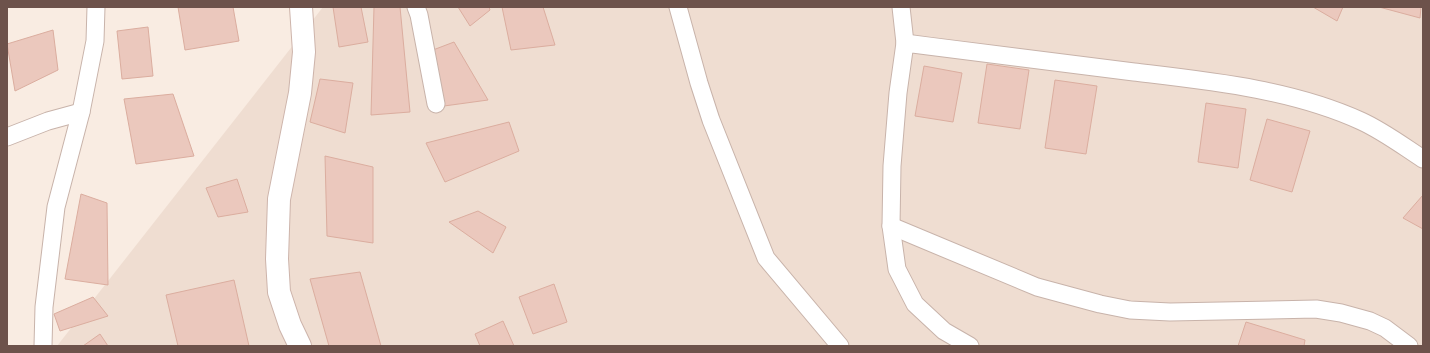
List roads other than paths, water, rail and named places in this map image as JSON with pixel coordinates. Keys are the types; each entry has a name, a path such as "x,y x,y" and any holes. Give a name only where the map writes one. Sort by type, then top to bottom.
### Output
{"street":[{"path":"43,346 44,306 56,207 81,112 95,41 96,7"},
{"path":"300,346 290,325 279,292 277,259 279,199 300,93 304,52 301,7"},
{"path":"416,7 420,15 436,104"},
{"path":"678,7 711,120 766,258 840,346"},
{"path":"902,7 905,43 898,93 892,166 891,226 897,269 915,304 944,331 970,346"},
{"path":"905,43 1224,83 1286,96 1336,111 1361,121 1382,132 1423,159"},
{"path":"7,137 48,121 81,112"},
{"path":"891,226 1037,287 1100,304 1130,310 1170,312 1316,309 1341,313 1370,321 1385,328 1408,346"}]}
